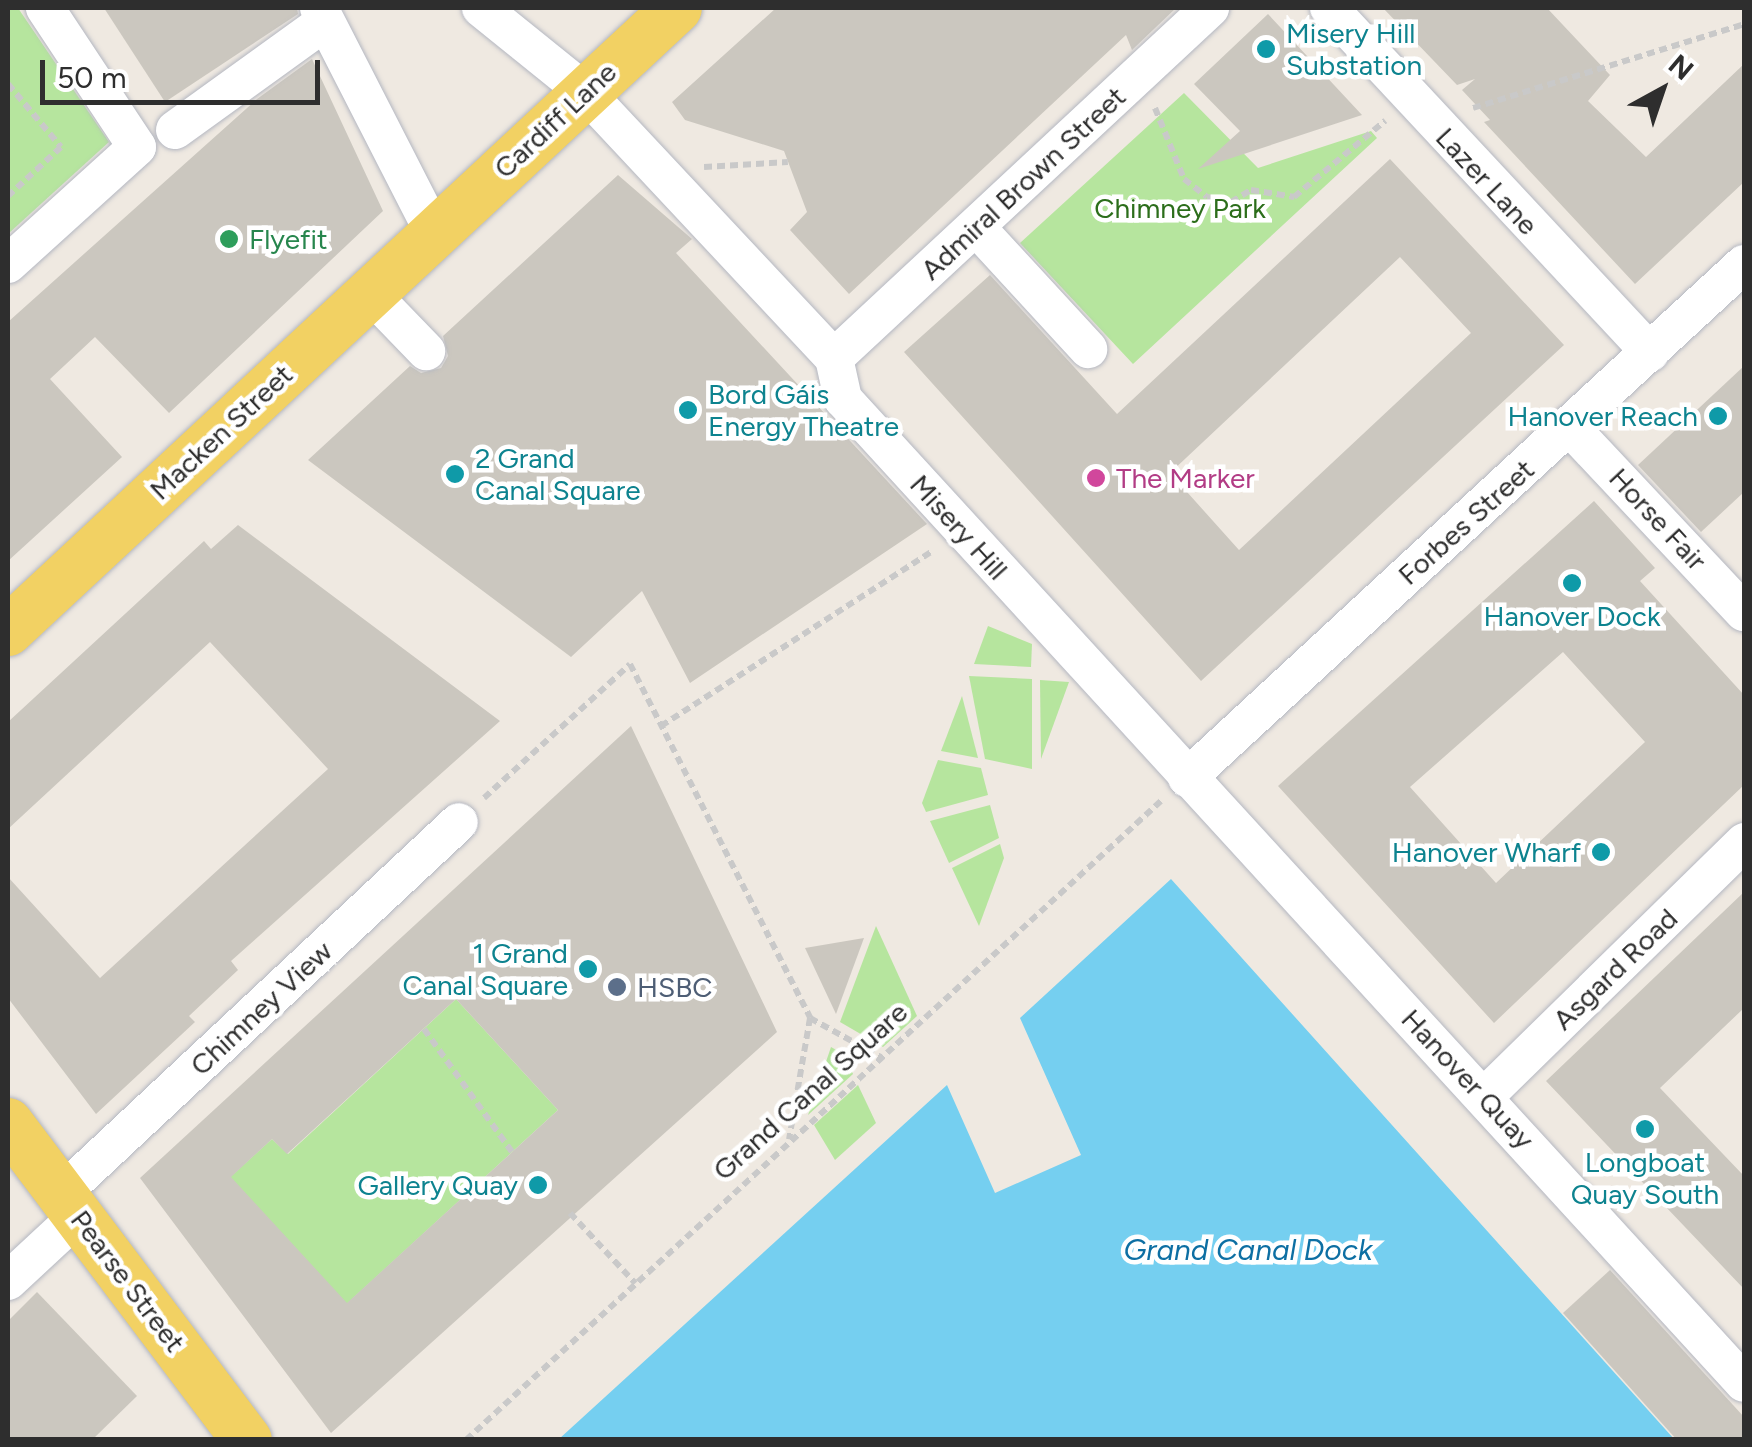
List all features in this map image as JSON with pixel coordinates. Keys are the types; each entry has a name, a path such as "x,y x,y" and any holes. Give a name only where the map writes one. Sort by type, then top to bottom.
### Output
{"main road":[{"name":"Cardiff Lane","path":"434,234 677,8"},
{"name":"Macken Street","path":"8,630 434,234"},
{"name":"Pearse Street","path":"8,1123 247,1440"}],"street":[{"path":"8,264 137,147 45,8"},
{"name":"Misery Hill","path":"482,8 585,92 834,358 844,399 1187,778"},
{"name":"Admiral Brown Street","path":"834,358 1210,8"},
{"name":"Lazer Lane","path":"1329,8 1650,352"},
{"path":"175,130 322,15 434,234"},
{"path":"976,227 1088,349"},
{"name":"Forbes Street","path":"1187,778 1744,264"},
{"path":"370,293 426,351"},
{"name":"Horse Fair","path":"1570,426 1744,612"},
{"name":"Hanover Quay","path":"1187,778 1743,1377"},
{"name":"Chimney View","path":"8,1281 71,1204 458,822"},
{"name":"Asgard Road","path":"1486,1096 1739,858"}],"path":[{"path":"1140,75 1184,179 1207,197 1231,202 1251,190 1294,198 1419,108 1744,24"},
{"path":"8,84 61,147 8,196"},
{"path":"704,167 788,162"},
{"path":"661,726 964,532"},
{"path":"458,822 630,664 810,1018 881,1057"},
{"name":"Grand Canal Square","path":"466,1440 1187,778"},
{"path":"788,1141 810,1018"},
{"path":"424,1029 512,1152"},
{"path":"570,1213 634,1283"}],"green space":[{"path":"8,8 18,8 109,142 8,234"},
{"name":"Chimney Park","path":"1184,93 1258,168 1371,131 1377,138 1133,364 1020,243"},
{"path":"988,626 1032,644 1031,667 974,664"},
{"path":"969,676 1032,679 1032,769 985,759"},
{"path":"1040,680 1069,682 1041,759"},
{"path":"962,696 978,758 941,751"},
{"path":"938,760 981,768 988,795 926,812 922,803"},
{"path":"990,805 999,838 949,863 930,821"},
{"path":"1000,844 1004,858 979,926 952,868"},
{"path":"876,926 917,1016 883,1047 840,1022"},
{"path":"456,999 558,1110 340,1310 230,1177 272,1139 288,1154"},
{"path":"831,1047 845,1055 853,1074 808,1115"},
{"path":"858,1085 876,1123 835,1160 814,1125"}],"water":[{"name":"Grand Canal Dock","path":"1171,879 1674,1439 559,1439 947,1085 995,1193 1081,1155 1020,1018"}],"building":[{"path":"104,8 297,8 298,14 165,102"},
{"path":"776,8 1176,8 1132,50 1126,35 849,294 790,230 807,212 784,151 685,120 672,102"},
{"path":"1383,8 1547,8 1610,75 1588,101 1646,157 1744,64 1744,182 1635,284 1484,122 1490,120 1462,90 1475,79 1457,85"},
{"name":"Misery Hill Substation","path":"1268,14 1362,115 1198,169 1240,131 1194,84"},
{"name":"Flyefit","path":"312,59 383,211 169,413 95,337 50,379 122,457 8,561 8,322 257,99"},
{"path":"1390,159 1564,345 1201,681 904,352 990,275 1117,414","holes":["1400,257 1471,333 1239,550 1170,473"]},
{"name":"Bord Gáis Energy Theatre","path":"618,175 692,239 676,253 927,524 690,683 642,591 571,657 308,460 410,366 421,373 441,368 448,356 443,336"},
{"name":"Hanover Reach","path":"1744,366 1744,492 1701,532 1638,465"},
{"path":"1594,501 1655,568 1640,581 1744,695 1744,785 1494,1023 1278,786","holes":["1563,652 1645,742 1496,883 1410,787"]},
{"path":"238,525 500,721 231,961 238,970 189,1016 195,1022 96,1114 8,998 8,877 100,978 328,769 210,642 8,829 8,722 204,541 211,549"},
{"path":"631,726 777,1032 331,1433 140,1178","holes":["456,999 558,1110 347,1303 231,1177 272,1139 287,1154"]},
{"name":"Longboat Quay South","path":"1744,892 1744,1008 1660,1088 1744,1176 1744,1289 1546,1081"},
{"path":"864,938 836,1014 805,948"},
{"path":"1610,1270 1744,1417 1744,1440 1677,1440 1563,1313"},
{"path":"37,1292 137,1396 92,1440 8,1440 8,1321"}],"place":[{"name":"Misery Hill Substation","path":"1266,49"},
{"name":"Flyefit","path":"229,239"},
{"name":"Bord Gáis Energy Theatre","path":"688,410"},
{"name":"Hanover Reach","path":"1718,416"},
{"name":"2 Grand Canal Square","path":"455,474"},
{"name":"The Marker","path":"1096,478"},
{"name":"Hanover Dock","path":"1572,583"},
{"name":"Hanover Wharf","path":"1601,852"},
{"name":"1 Grand Canal Square","path":"588,969"},
{"name":"HSBC","path":"617,987"},
{"name":"Longboat Quay South","path":"1645,1129"},
{"name":"Gallery Quay","path":"538,1185"}]}
